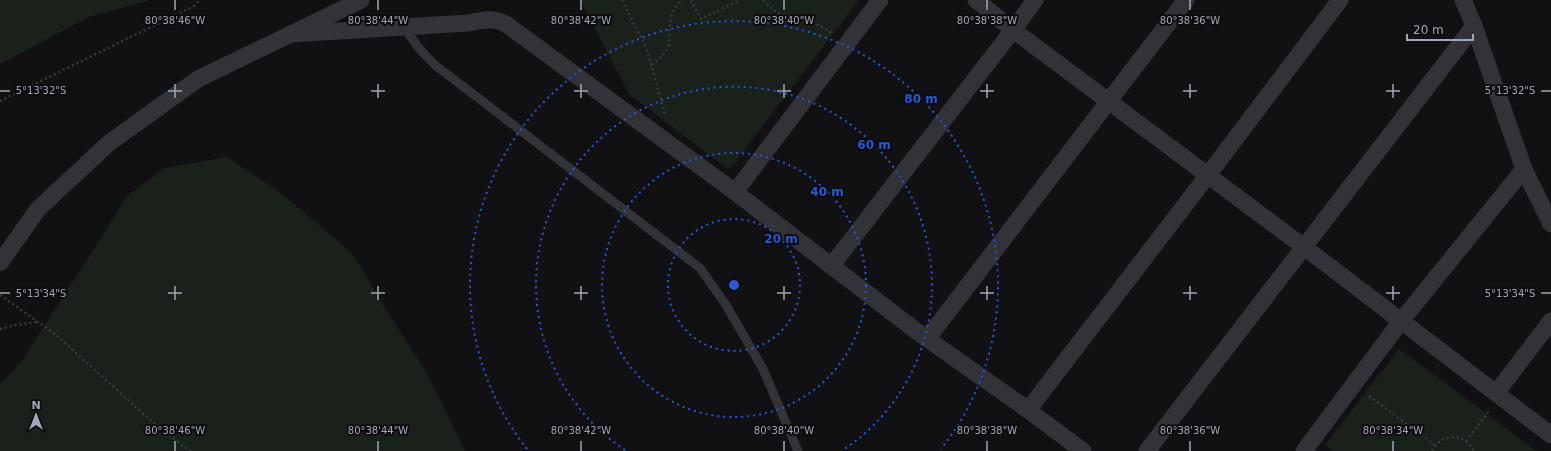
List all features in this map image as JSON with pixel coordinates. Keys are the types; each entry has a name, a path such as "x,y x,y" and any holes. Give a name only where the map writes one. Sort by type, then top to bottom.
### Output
{"street":[{"path":"0,264 38,209 109,143 198,78 361,0"},
{"path":"735,192 880,0"},
{"path":"976,0 1013,30 1304,247 1551,435"},
{"path":"832,265 1035,0"},
{"path":"927,339 1186,0"},
{"path":"1028,410 1208,176 1340,0"},
{"path":"1462,0 1474,26 1524,169 1551,224"},
{"path":"290,34 468,23 490,19 498,20 506,24 735,192 927,339 1028,410 1083,451"},
{"path":"1147,451 1474,26"},
{"path":"1304,451 1401,321 1524,169"},
{"path":"1498,395 1551,321"}],"lane":[{"path":"404,26 412,41 435,65 700,268 726,305 763,369 798,451"}],"path":[{"path":"0,101 194,6 200,0"},
{"path":"622,0 647,49 665,116"},
{"path":"652,65 661,58 667,50 669,45 672,12 675,6 683,0"},
{"path":"691,0 701,19 740,0"},
{"path":"763,0 770,8 780,14 805,19 837,36"},
{"path":"0,295 55,334 148,419 190,451"},
{"path":"0,329 15,325 38,322"},
{"path":"1354,385 1435,445"},
{"path":"1466,441 1498,395"},
{"path":"1432,451 1435,445 1441,440 1455,436 1466,441 1474,451"}],"shaded area":[{"path":"0,0 151,0 89,17 0,64"},
{"path":"580,0 859,0 729,170 629,94"},
{"path":"227,157 280,192 353,254 390,316 427,373 465,451 0,451 0,384 20,363 127,196 165,168"},
{"path":"1399,349 1537,451 1333,451 1325,445"}]}
